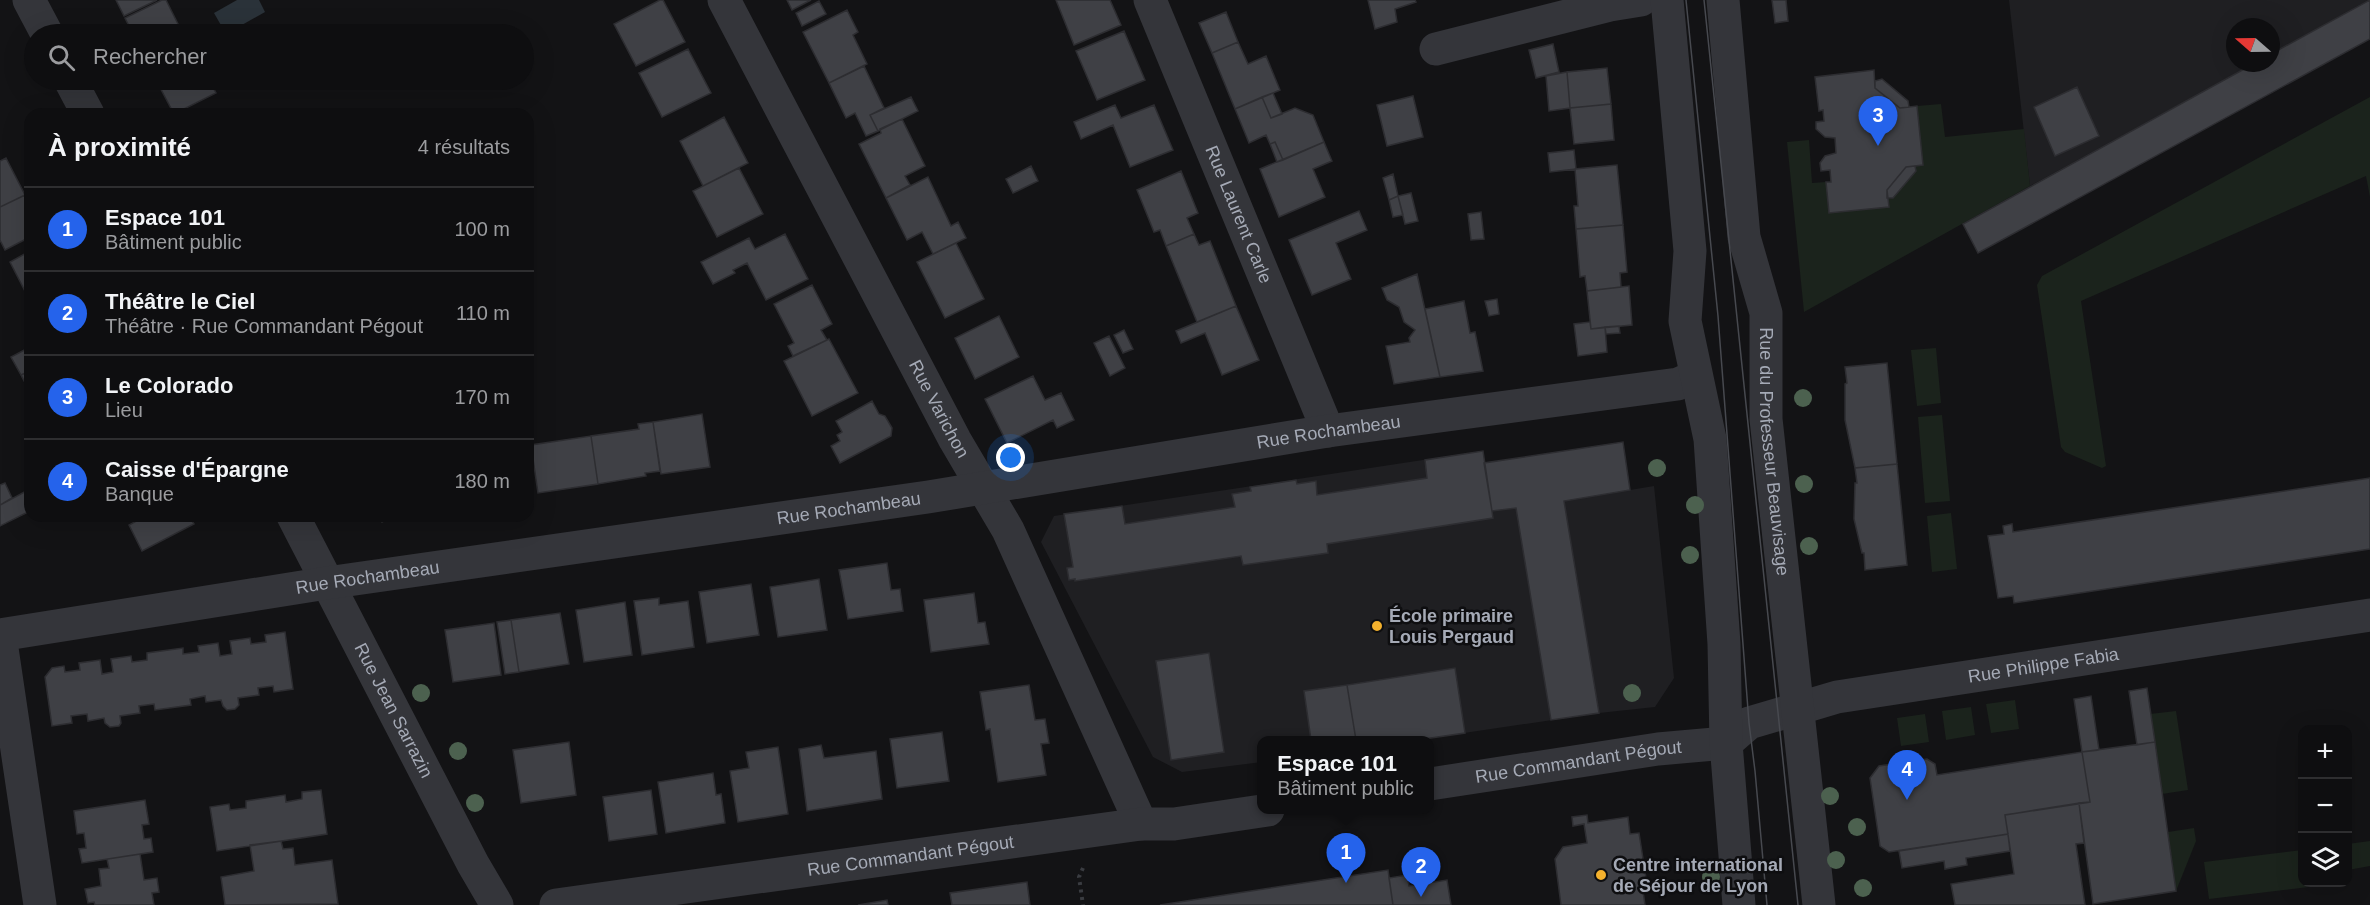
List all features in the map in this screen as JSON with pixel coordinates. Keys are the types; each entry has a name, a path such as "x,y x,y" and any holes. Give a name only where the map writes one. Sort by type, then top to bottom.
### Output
{"street":[{"path":"29,0 42,24"},
{"name":"Rue Varichon","path":"724,0 950,429 1008,530 1141,824"},
{"name":"Rue Laurent Carle","path":"1150,0 1328,431"},
{"path":"1437,49 1610,5 1641,0"},
{"path":"1667,0 1690,251 1685,321 1710,439 1724,644 1726,743 1739,905"},
{"name":"Rue du Professeur Beauvisage","path":"1723,0 1744,237 1766,313 1766,419 1819,905"},
{"path":"75,90 85,108"},
{"name":"Rue Rochambeau","path":"0,635 283,592 327,583 984,489 1328,431 1678,384 1696,376"},
{"name":"Rue Jean Sarrazin","path":"295,522 473,864 497,905"},
{"name":"Rue Philippe Fabia","path":"1726,743 1749,723 1851,694 2370,615"},
{"path":"0,635 40,905"},
{"name":"Rue Commandant Pégout","path":"1434,783 1649,751 1726,743"},
{"name":"Rue Commandant Pégout","path":"556,905 1141,824 1174,824 1257,812"}],"path":[{"path":"1083,905 1079,877 1084,864"}],"shaded area":[{"path":"237,0 259,0 265,12 244,24 220,24 214,13"},
{"path":"2009,0 2370,0 2280,49 2280,18 2226,18 2226,72 2239,72 2030,186"},
{"path":"2370,97 2370,197 2366,176 2081,301 2106,466 2102,468 2065,452 2061,447 2037,285 2042,276"},
{"path":"1941,104 1945,137 2024,129 2030,186 1804,312 1787,142 1809,140 1812,183 1826,182 1830,212 1893,198 1915,171 1917,106"},
{"path":"1936,348 1941,403 1917,406 1911,350"},
{"path":"1942,415 1950,501 1925,503 1918,417"},
{"name":"École primaire Louis Pergaud","path":"1482,451 1485,463 1630,490 1654,486 1674,678 1655,707 1434,737 1257,736 1257,763 1182,772 1153,757 1041,542 1054,516"},
{"path":"1951,513 1957,569 1932,572 1927,516"},
{"path":"2015,700 2019,729 1991,733 1986,704"},
{"path":"1971,707 1975,735 1946,740 1942,711"},
{"path":"2176,711 2188,790 2162,794 2150,714"},
{"path":"1925,714 1929,742 1901,746 1897,718"},
{"path":"2194,828 2196,841 2176,891 2168,832"},
{"path":"2370,841 2370,866 2352,869 2352,843"},
{"path":"2298,850 2298,887 2308,887 2209,899 2204,862"}],"building":[{"path":"116,0 157,0 124,16"},
{"path":"166,0 178,24 128,24 125,18"},
{"path":"663,0 685,42 636,66 614,24"},
{"path":"787,0 811,0 792,10"},
{"path":"1056,0 1110,0 1121,25 1074,45"},
{"path":"1368,0 1415,0 1416,2 1395,9 1397,22 1375,29"},
{"path":"1772,0 1786,0 1788,21 1775,23"},
{"path":"2370,0 2370,39 1978,253 1963,224 2239,72 2280,72 2280,49"},
{"path":"819,1 826,14 802,26 796,13"},
{"path":"847,10 858,32 853,35 867,64 829,83 803,32"},
{"path":"1226,12 1238,42 1212,53 1199,23"},
{"path":"1124,31 1145,80 1097,100 1076,51"},
{"path":"1238,42 1248,64 1266,56 1280,90 1235,109 1212,53"},
{"path":"1553,44 1559,72 1536,78 1529,50"},
{"path":"688,49 711,93 662,117 639,73"},
{"path":"864,66 884,108 870,115 878,131 866,136 855,113 846,118 829,83"},
{"path":"1607,68 1611,104 1570,108 1567,72"},
{"path":"1874,70 1875,88 1900,108 1917,106 1923,165 1906,167 1887,190 1889,207 1829,213 1826,182 1831,182 1830,170 1821,171 1820,163 1825,156 1836,153 1835,138 1825,137 1816,129 1816,122 1824,121 1823,110 1819,111 1815,77"},
{"path":"1567,72 1570,108 1549,111 1546,76"},
{"path":"1882,79 1908,101 1909,107 1900,108 1875,88 1875,81"},
{"path":"2077,87 2099,136 2055,156 2034,107"},
{"path":"161,90 214,90 216,93 186,108 171,108"},
{"path":"1273,93 1282,114 1271,118 1262,97"},
{"path":"1413,96 1423,137 1387,146 1377,105"},
{"path":"911,97 918,111 878,131 870,115"},
{"path":"1262,97 1271,118 1295,108 1313,115 1324,142 1283,160 1275,142 1270,144 1266,135 1249,143 1235,109"},
{"path":"1611,104 1614,140 1574,144 1570,108"},
{"path":"1115,105 1121,118 1154,105 1173,150 1130,167 1113,125 1081,139 1074,122"},
{"path":"724,117 748,163 703,186 680,141"},
{"path":"902,119 925,166 905,176 910,185 886,198 859,144 881,133 880,129"},
{"path":"1275,142 1283,160 1277,162 1270,144"},
{"path":"1324,142 1332,161 1313,169 1325,197 1279,217 1260,169"},
{"path":"1574,150 1576,169 1550,172 1548,153"},
{"path":"6,158 24,195 0,207 0,161"},
{"path":"1617,165 1623,225 1576,229 1574,206 1578,206 1575,169"},
{"path":"1031,166 1038,181 1013,193 1006,179"},
{"path":"1915,166 1916,171 1893,198 1887,198 1887,190 1906,167"},
{"path":"739,168 763,214 717,237 693,191"},
{"path":"1181,171 1198,213 1187,218 1194,234 1166,246 1160,230 1154,232 1137,190"},
{"path":"1393,174 1398,196 1389,200 1383,178"},
{"path":"928,177 951,226 958,222 966,238 933,254 922,232 907,240 886,198"},
{"path":"1411,193 1418,221 1405,224 1398,196"},
{"path":"24,195 24,240 5,250 0,240 0,207"},
{"path":"1398,196 1403,215 1393,217 1389,200"},
{"path":"1359,211 1367,230 1336,243 1351,279 1312,295 1289,240"},
{"path":"1481,212 1484,239 1471,240 1468,214"},
{"path":"1623,225 1627,272 1620,273 1621,287 1587,291 1585,276 1580,277 1576,229"},
{"path":"785,234 808,279 766,300 747,263 733,270 735,273 713,284 701,262 749,238 755,249"},
{"path":"1194,234 1199,245 1210,241 1236,306 1197,322 1166,246"},
{"path":"956,243 984,299 945,318 917,262"},
{"path":"24,254 24,289 10,262"},
{"path":"1417,274 1440,377 1394,384 1386,346 1410,342 1409,338 1415,330 1404,322 1399,307 1387,300 1382,288"},
{"path":"812,285 832,324 821,330 827,340 793,356 788,346 794,343 774,304"},
{"path":"1629,286 1632,325 1591,329 1587,291"},
{"path":"1497,299 1499,314 1489,316 1485,301"},
{"path":"1464,301 1470,333 1475,332 1483,371 1440,377 1425,309"},
{"path":"1236,306 1259,360 1222,375 1205,333 1181,343 1176,331"},
{"path":"999,316 1019,357 975,379 955,338"},
{"path":"1590,322 1591,329 1605,327 1607,352 1578,356 1574,324"},
{"path":"1619,326 1620,333 1606,334 1605,327"},
{"path":"1124,330 1133,349 1123,353 1114,335"},
{"path":"1109,336 1125,368 1110,376 1094,343"},
{"path":"829,339 858,393 812,416 784,361"},
{"path":"24,350 24,374 21,375 11,357"},
{"path":"1887,363 1897,464 1855,468 1845,420 1845,384 1847,383 1845,367"},
{"path":"1033,376 1045,400 1061,393 1074,420 1057,428 1053,420 1007,443 985,399"},
{"path":"872,401 879,414 885,416 892,428 891,436 840,463 831,446 840,441 837,435 842,432 836,421"},
{"path":"702,414 710,467 661,474 653,422"},
{"path":"653,422 660,471 645,473 646,476 598,484 591,436 639,429 638,424"},
{"path":"591,436 598,484 538,493 534,445"},
{"path":"1623,442 1630,490 1564,501 1599,713 1551,720 1516,508 1492,511 1484,463"},
{"path":"1483,451 1493,518 1327,544 1328,553 1243,565 1241,556 1075,581 1075,579 1069,580 1067,568 1073,567 1064,514 1122,506 1125,524 1235,507 1232,494 1251,491 1250,487 1296,480 1297,484 1316,481 1317,495 1427,478 1425,460"},
{"path":"1897,464 1907,565 1865,570 1864,553 1862,553 1854,519 1855,483 1857,483 1855,468"},
{"path":"2370,478 2370,549 2014,603 2013,596 1998,598 1988,536 2004,534 2003,526 2012,524 2013,532"},
{"path":"5,483 12,498 0,505 0,485"},
{"path":"24,492 24,514 0,526 0,505"},
{"path":"135,522 193,522 194,524 142,551 129,525"},
{"path":"887,563 891,590 900,589 903,611 848,619 839,570"},
{"path":"819,579 827,630 778,637 770,587"},
{"path":"751,584 759,635 707,643 699,592"},
{"path":"974,593 978,623 985,622 989,644 931,652 924,600"},
{"path":"659,598 659,605 688,601 694,647 642,655 634,601"},
{"path":"625,602 632,655 584,662 576,610"},
{"path":"560,613 569,664 519,672 511,620"},
{"path":"511,620 519,672 505,674 497,622"},
{"path":"494,623 501,675 453,682 445,630"},
{"path":"285,632 293,689 274,692 273,686 258,688 259,695 238,698 239,705 235,709 227,710 221,700 206,702 205,696 190,699 191,705 155,710 154,704 139,706 140,713 120,716 119,726 110,727 105,723 104,718 88,721 87,714 71,716 72,723 52,726 45,677 52,668 64,666 65,672 80,670 79,663 100,660 102,674 113,672 111,659 131,656 132,662 147,660 147,653 183,648 183,654 199,652 198,646 218,643 220,656 232,654 230,641 250,638 251,644 266,642 265,635"},
{"path":"1209,653 1224,752 1171,760 1156,661"},
{"path":"1455,668 1465,733 1434,738 1355,736 1347,685"},
{"path":"1029,685 1035,720 1045,719 1049,743 1041,744 1046,775 998,782 990,729 986,730 980,692"},
{"path":"1347,685 1355,736 1310,736 1304,691"},
{"path":"2147,688 2155,742 2137,745 2129,691"},
{"path":"2091,696 2099,750 2082,752 2074,699"},
{"path":"942,732 949,781 897,788 890,739"},
{"path":"569,742 576,795 521,803 513,750"},
{"path":"2155,742 2176,891 2093,904 2079,803 2090,802 2082,752"},
{"path":"821,745 824,758 876,751 882,799 807,811 799,749"},
{"path":"778,747 788,814 738,822 730,771 749,768 746,752"},
{"path":"2082,752 2090,802 2005,815 2008,834 1889,852 1880,846 1870,778 1879,766 1927,759 1935,764 1937,775"},
{"path":"713,773 716,795 721,794 725,823 666,833 658,782"},
{"path":"321,790 327,834 217,851 210,807 229,804 230,810 246,808 246,801 285,795 286,802 302,799 302,792"},
{"path":"651,790 657,834 609,841 603,797"},
{"path":"145,800 149,824 142,825 144,839 151,838 153,852 82,863 79,849 86,848 84,833 77,834 74,811"},
{"path":"2079,803 2084,843 2076,844 2085,905 1955,905 1951,884 2014,874 2005,815"},
{"name":"Centre international de Séjour de Lyon","path":"1587,815 1588,823 1628,817 1630,834 1639,833 1648,891 1643,891 1645,905 1561,905 1555,859 1563,847 1587,843 1584,824 1573,826 1572,817"},
{"path":"2008,834 2010,851 1966,858 1967,865 1945,869 1944,861 1902,868 1899,851"},
{"path":"281,841 283,849 293,848 295,865 332,860 338,904 225,905 221,877 254,871 250,845"},
{"path":"140,854 144,880 157,878 159,892 152,893 154,905 88,903 85,889 101,886 99,869 109,868 107,859"},
{"path":"1388,870 1393,905 1160,905"},
{"path":"1407,875 1409,886 1447,880 1451,905 1393,905 1389,878"},
{"path":"1027,882 1030,905 952,905 950,893"},
{"path":"887,900 888,905 858,905"}],"tram line":[{"path":"1686,0 1718,316 1749,723 1767,905"},
{"path":"1704,0 1798,905"}],"place":[{"name":"Le Colorado","path":"1878,146"},
{"name":"École primaire Louis Pergaud","path":"1377,626"},
{"name":"Caisse d'Épargne","path":"1907,800"},
{"name":"Centre international de Séjour de Lyon","path":"1601,875"},
{"name":"Espace 101","path":"1346,883"},
{"name":"Théâtre le Ciel","path":"1421,897"}]}
